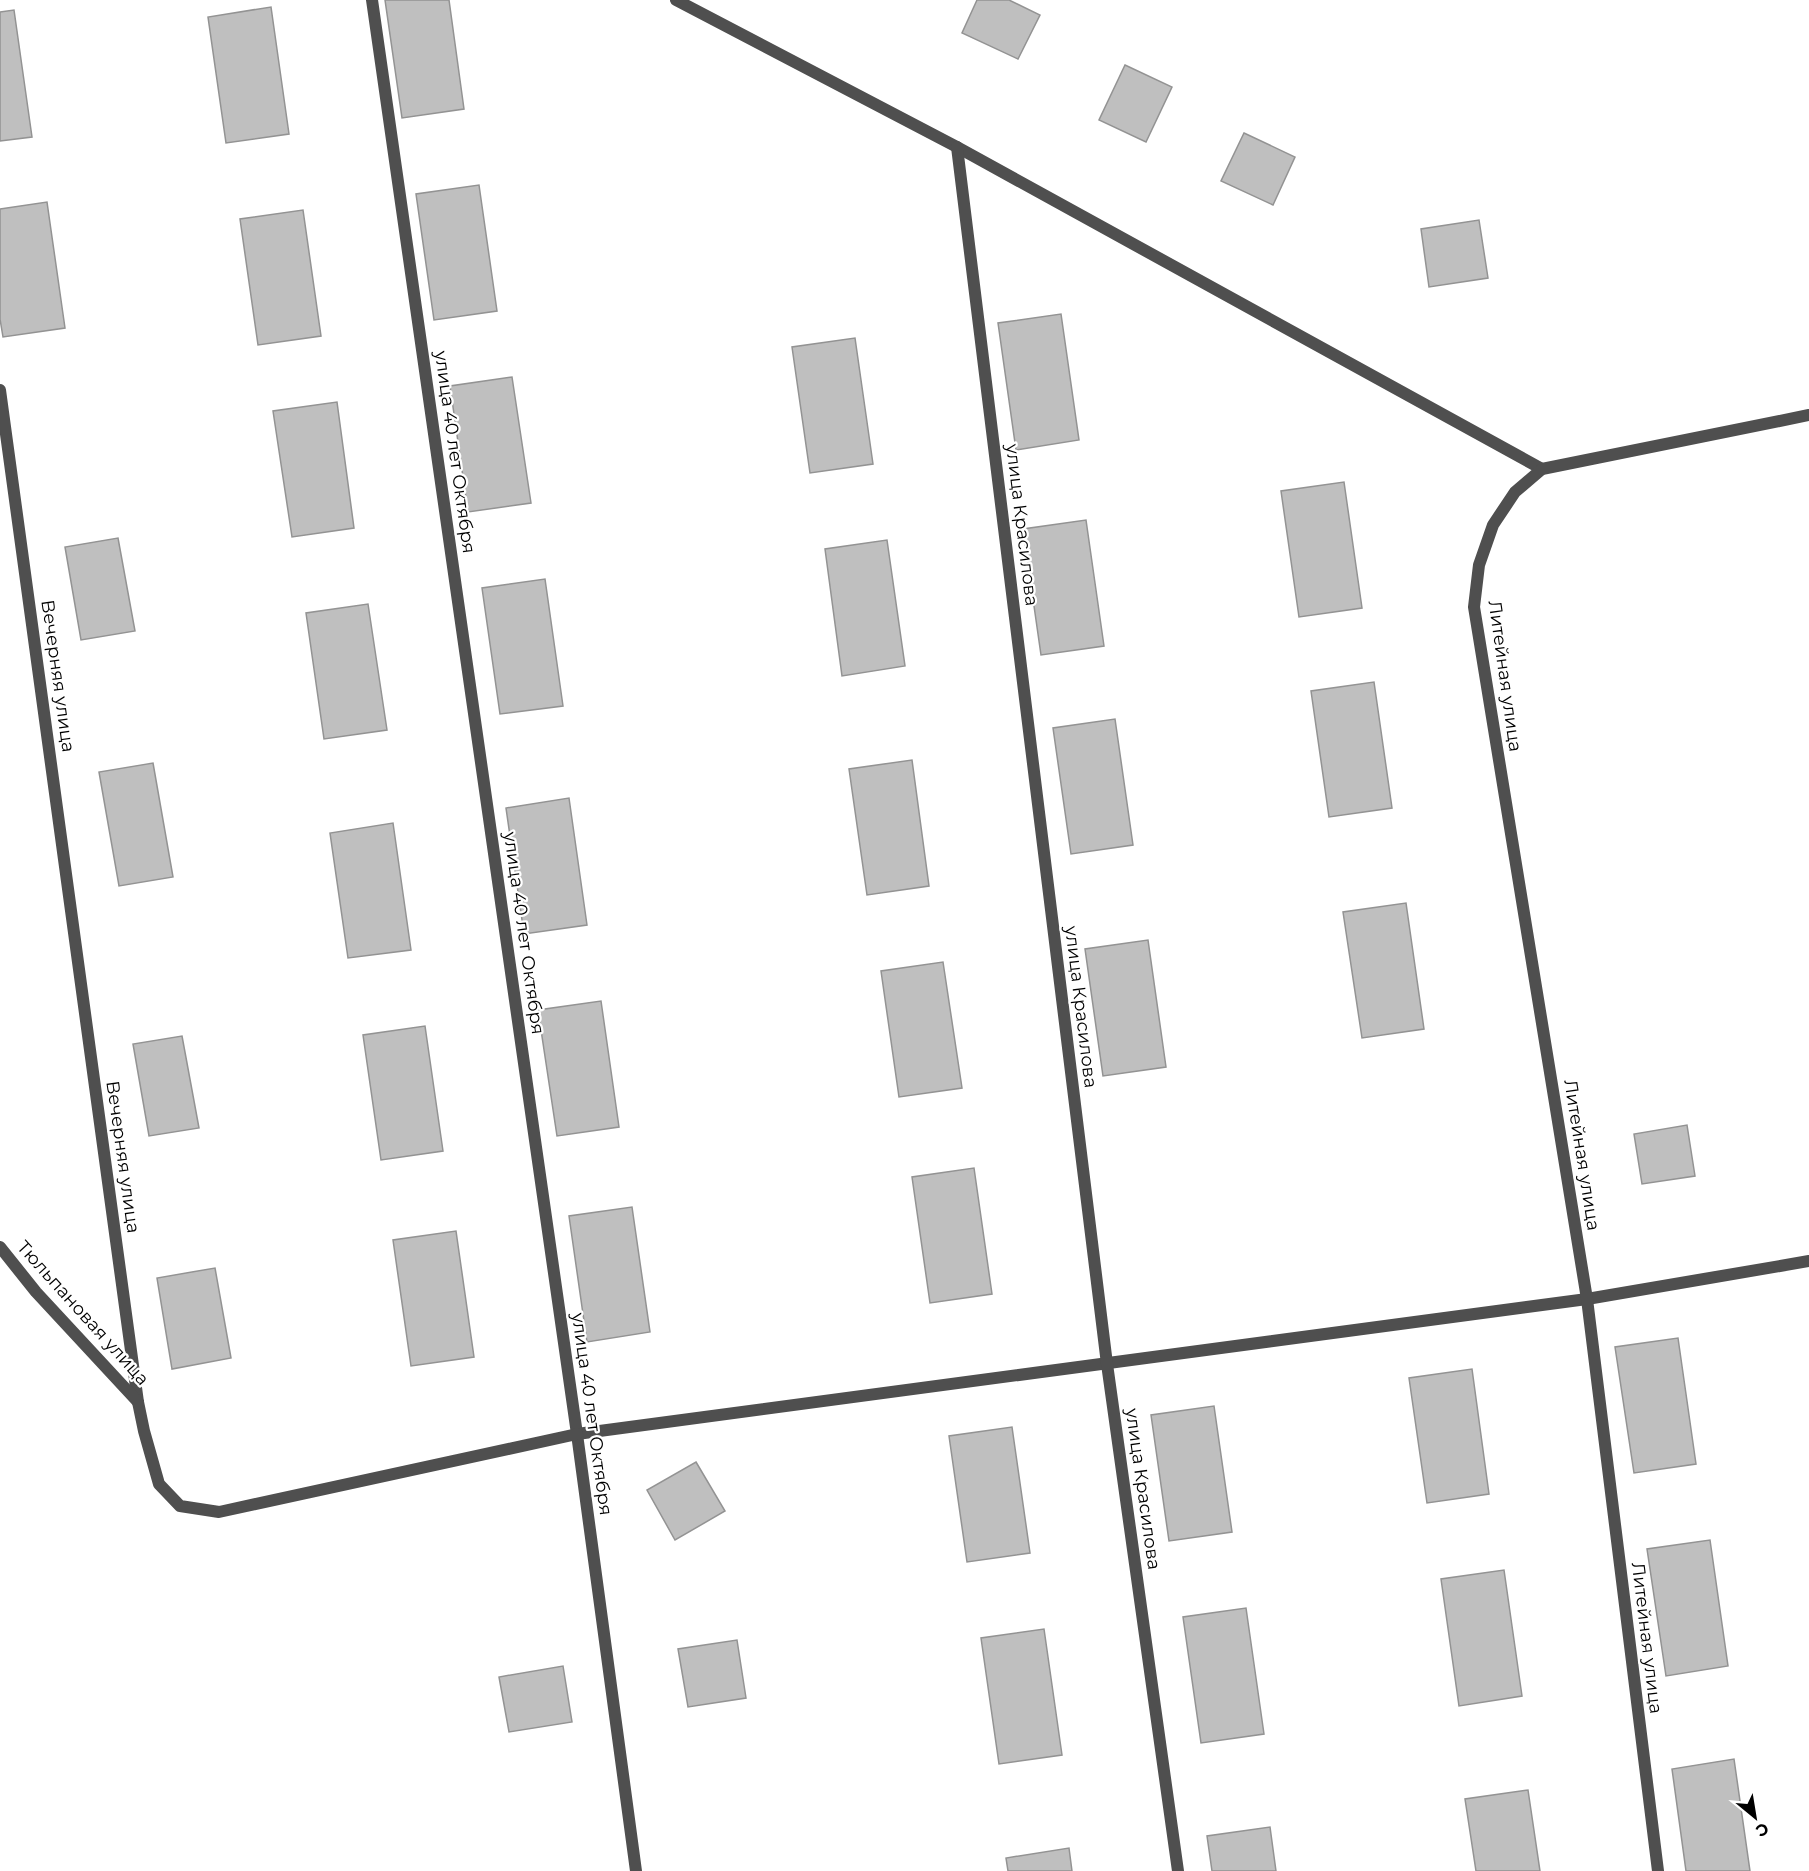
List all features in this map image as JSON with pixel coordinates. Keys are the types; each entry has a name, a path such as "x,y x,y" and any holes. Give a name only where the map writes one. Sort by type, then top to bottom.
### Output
{"street":[{"name":"улица 40 лет Октября","path":"372,0 577,1434 636,1871"},
{"path":"676,0 957,147 1542,469 1809,415"},
{"name":"улица Красилова","path":"957,147 1107,1364 1178,1871"},
{"name":"Вечерняя улица","path":"1,396 138,1402 159,1484 180,1506 219,1512 577,1434 1587,1299 1809,1262"},
{"name":"Литейная улица","path":"1542,469 1515,492 1493,525 1479,565 1474,607 1587,1299 1658,1871"},
{"name":"Тюльпановая улица","path":"0,1247 36,1292 138,1402"}],"building":[{"path":"385,0 449,0 464,109 402,118"},
{"path":"977,0 1009,0 1040,15 1018,59 962,33"},
{"path":"271,7 289,134 226,143 208,17"},
{"path":"14,10 32,137 0,141 0,12"},
{"path":"1125,65 1172,87 1146,142 1099,120"},
{"path":"1244,133 1295,157 1273,205 1221,181"},
{"path":"479,185 497,311 434,320 416,194"},
{"path":"47,202 65,328 3,337 0,319 0,209"},
{"path":"303,210 321,336 258,345 240,219"},
{"path":"1479,220 1488,278 1429,287 1421,229"},
{"path":"1061,314 1079,440 1016,450 998,323"},
{"path":"855,338 873,464 810,473 792,347"},
{"path":"512,377 531,503 468,512 450,386"},
{"path":"337,402 354,528 292,537 273,411"},
{"path":"1344,482 1362,608 1299,617 1281,491"},
{"path":"1086,520 1104,646 1041,655 1023,529"},
{"path":"118,538 135,631 81,640 65,547"},
{"path":"887,540 905,666 842,676 825,549"},
{"path":"545,579 563,706 500,714 482,588"},
{"path":"368,604 387,730 324,739 306,613"},
{"path":"1374,682 1392,808 1329,817 1311,691"},
{"path":"1115,719 1133,845 1071,854 1053,728"},
{"path":"912,760 929,886 867,895 849,769"},
{"path":"153,763 173,877 119,886 99,772"},
{"path":"569,798 587,925 524,934 506,808"},
{"path":"393,823 411,950 348,958 330,833"},
{"path":"1406,903 1424,1029 1362,1038 1343,912"},
{"path":"1148,940 1166,1067 1103,1076 1085,949"},
{"path":"943,962 962,1088 899,1097 881,971"},
{"path":"601,1001 619,1127 557,1136 538,1010"},
{"path":"425,1026 443,1151 381,1160 363,1035"},
{"path":"182,1036 199,1128 149,1136 133,1044"},
{"path":"1687,1125 1695,1176 1642,1184 1634,1134"},
{"path":"974,1168 992,1294 930,1303 912,1177"},
{"path":"632,1207 650,1332 587,1342 569,1216"},
{"path":"456,1231 474,1357 411,1366 393,1240"},
{"path":"215,1268 231,1358 172,1369 157,1278"},
{"path":"1678,1338 1696,1464 1634,1473 1615,1347"},
{"path":"1472,1369 1489,1494 1427,1503 1409,1378"},
{"path":"1214,1406 1232,1532 1169,1541 1151,1415"},
{"path":"1012,1427 1030,1553 967,1562 949,1436"},
{"path":"696,1462 725,1511 675,1540 647,1490"},
{"path":"1710,1540 1728,1666 1666,1676 1647,1549"},
{"path":"1504,1570 1522,1696 1459,1706 1441,1579"},
{"path":"1246,1608 1264,1734 1201,1743 1183,1617"},
{"path":"1044,1629 1062,1755 999,1764 981,1638"},
{"path":"737,1640 746,1698 688,1707 678,1649"},
{"path":"563,1666 572,1722 509,1732 499,1677"},
{"path":"1734,1759 1750,1871 1686,1871 1672,1769"},
{"path":"1528,1790 1540,1871 1476,1871 1465,1799"},
{"path":"1270,1827 1276,1871 1212,1871 1207,1836"},
{"path":"1069,1848 1072,1871 1008,1871 1006,1858"}]}
